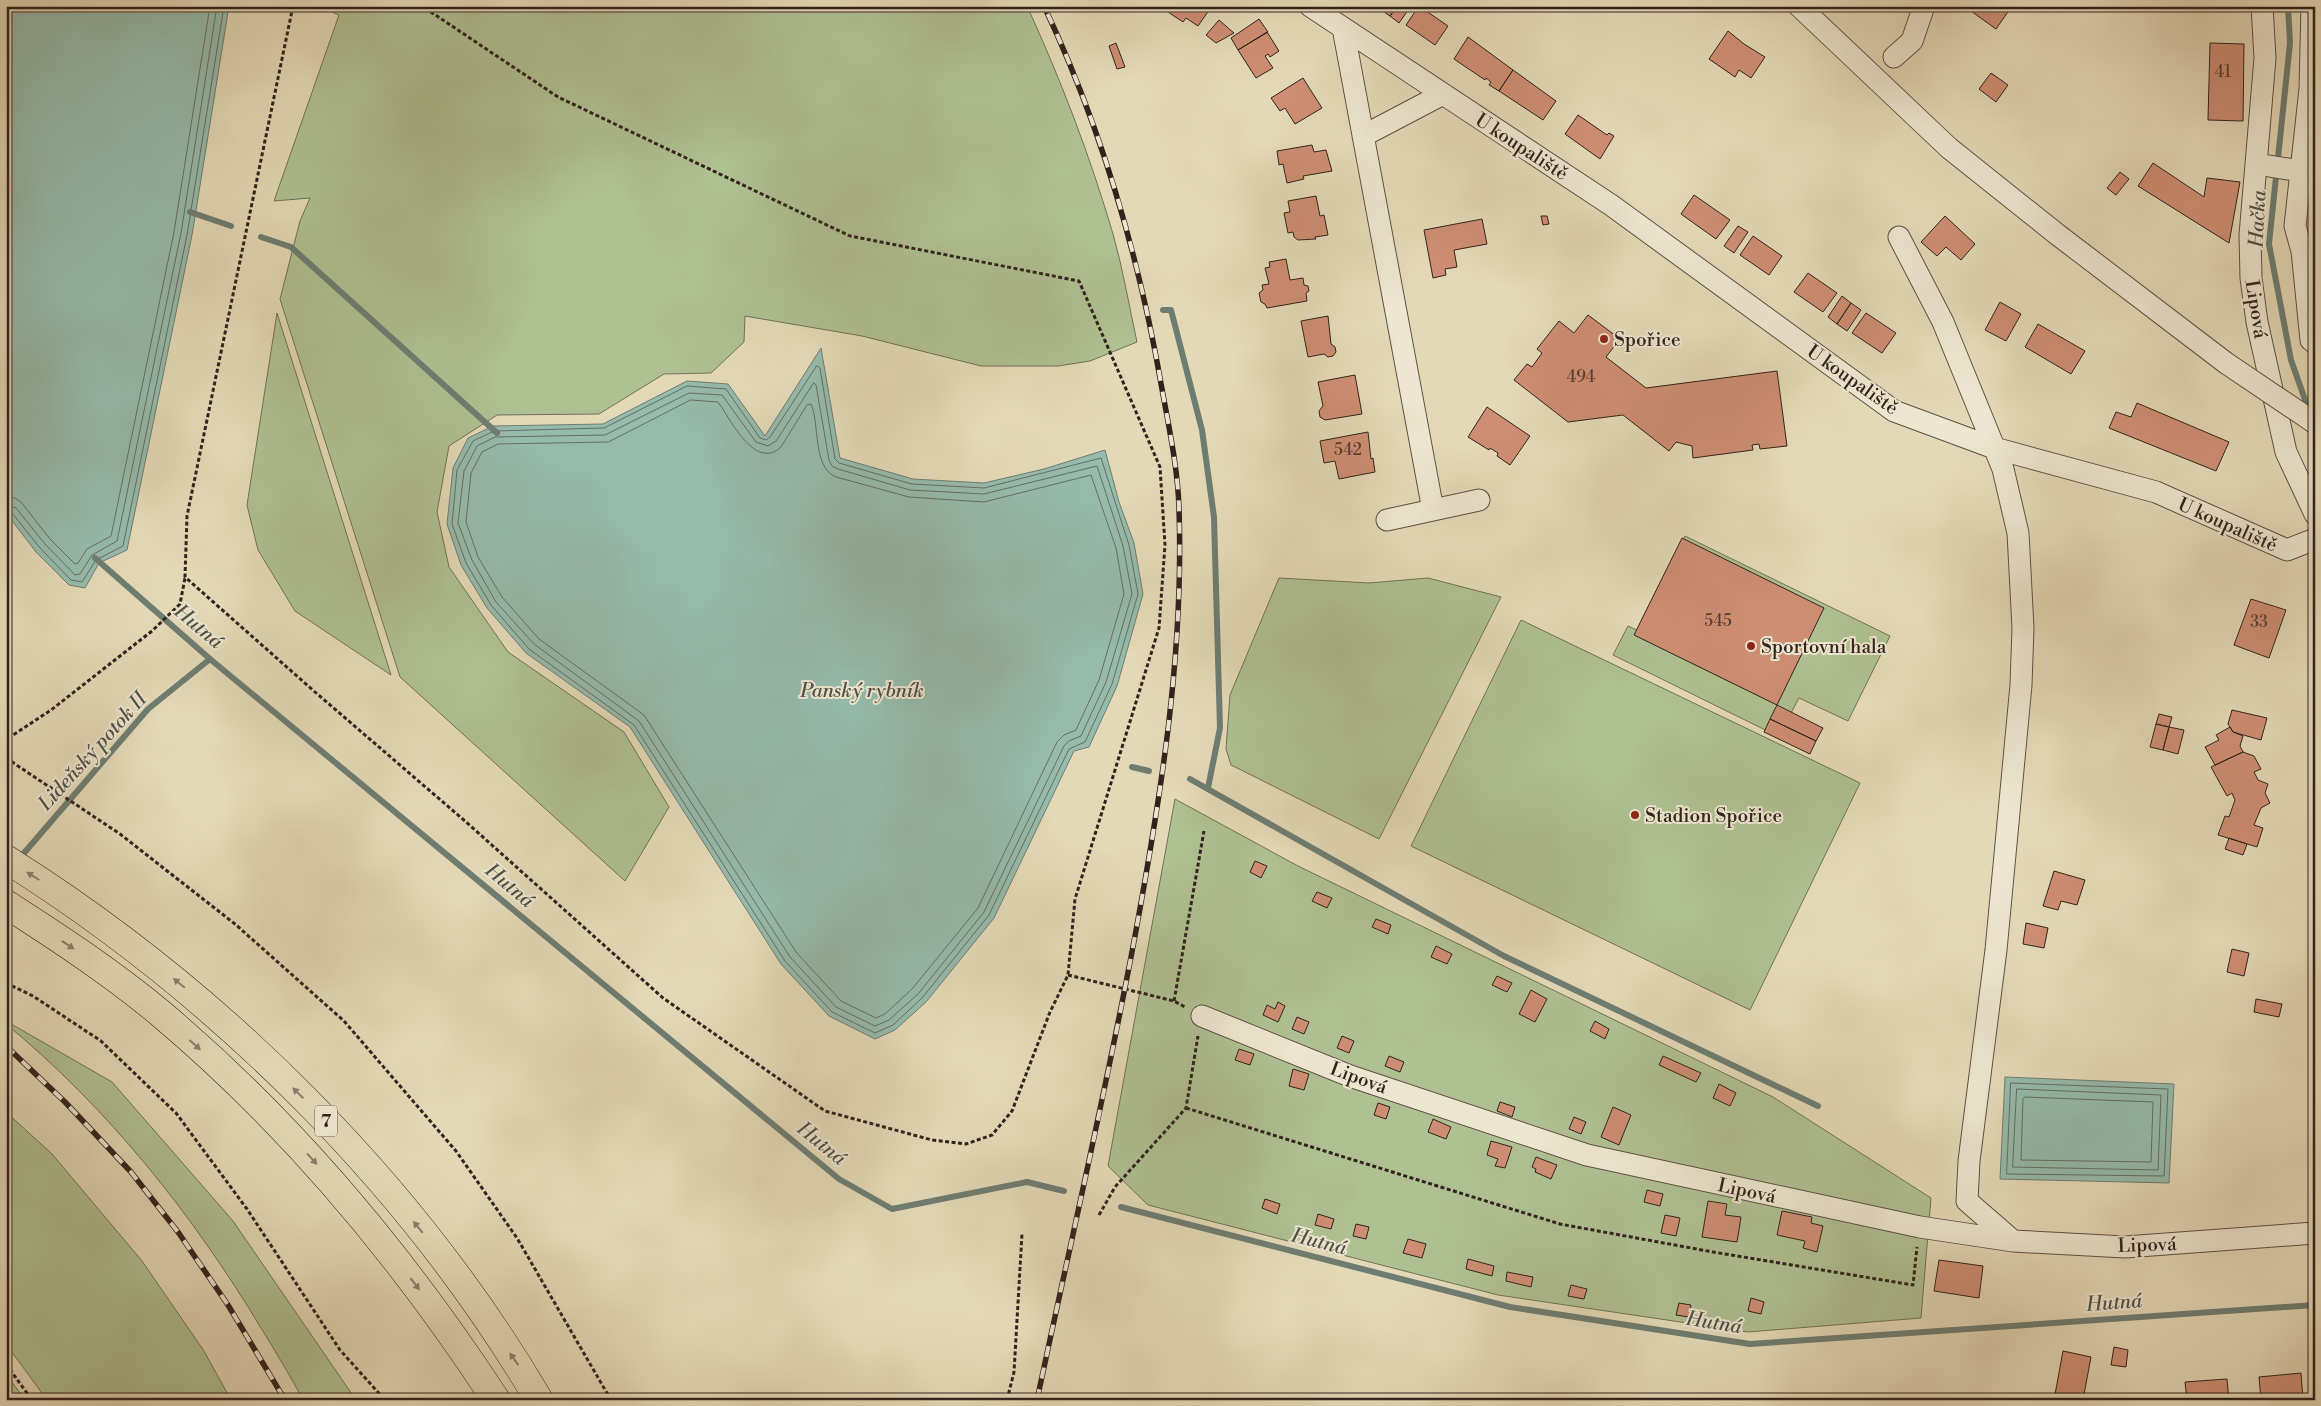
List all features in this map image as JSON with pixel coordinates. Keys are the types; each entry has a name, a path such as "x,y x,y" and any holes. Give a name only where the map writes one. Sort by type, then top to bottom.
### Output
{"highway":[{"name":"7","path":"6,859 60,893 176,981 246,1042 318,1112 386,1188 454,1272 540,1400"},
{"name":"7","path":"17,911 95,964 160,1013 223,1070 292,1137 362,1215 429,1302 496,1400"}],"street":[{"name":"U koupaliště","path":"1310,6 1612,205 1894,411 1994,448 2156,492 2287,550 2315,539"},
{"path":"1799,6 1949,148 2058,235 2226,363 2315,423"},
{"path":"1894,57 1912,41 1924,6"},
{"name":"Lipová","path":"2262,6 2265,58 2250,235 2251,278 2257,322 2286,452 2315,514"},
{"path":"2312,6 2310,89 2295,226 2302,251 2311,340 2315,344"},
{"path":"1343,28 1433,510"},
{"path":"1363,136 1443,94"},
{"path":"2257,164 2300,171"},
{"path":"1899,237 1943,322 2003,469 2018,533 2023,628 2021,685 1997,941 1969,1161 1967,1200 2013,1241"},
{"path":"1387,520 1479,500"},
{"name":"Lipová","path":"1202,1016 1350,1076 1587,1155 1920,1227 2013,1241 2125,1247 2315,1233"}],"path":[{"path":"6,744 6,739 51,710 152,631 180,604 185,577 187,516 293,6"},
{"path":"185,577 465,821 663,998 825,1110 932,1140 966,1144 992,1135 1012,1110 1050,1012 1068,975 1075,899 1159,628 1164,546 1160,467 1079,281 850,236 558,97 422,6"},
{"path":"6,758 120,834 235,924 344,1021 456,1151 517,1238 611,1400"},
{"path":"1174,1001 1204,831"},
{"path":"1068,975 1174,1001 1202,1016 1186,1108 1115,1187 1099,1215"},
{"path":"6,983 33,996 101,1041 176,1113 247,1209 340,1350 385,1400"},
{"path":"1186,1108 1560,1224 1713,1252 1913,1285 1920,1227"},
{"path":"1007,1400 1014,1372 1022,1234"},
{"path":"6,1364 32,1400"}],"shaded area":[{"path":"318,6 1027,6 1052,62 1085,147 1117,247 1137,342 1090,361 1058,366 981,366 862,336 745,316 744,342 711,373 664,374 599,414 497,415 449,446 437,512 449,567 508,652 624,732 669,807 625,881 400,677 280,299 300,221 310,198 274,201 339,15"},
{"path":"277,313 391,675 295,611 258,550 247,505"},
{"name":"Sportovní hala","path":"1685,536 1890,636 1848,721 1799,698 1791,713 1810,752 1613,655 1628,626 1639,631"},
{"path":"1279,578 1369,583 1428,578 1501,597 1379,839 1231,765 1226,749 1230,695"},
{"name":"Stadion Spořice","path":"1521,620 1860,783 1750,1010 1411,846"},
{"path":"1175,799 1298,866 1773,1097 1931,1198 1921,1318 1748,1332 1498,1295 1148,1205 1108,1166"},
{"path":"6,1021 112,1082 233,1221 356,1400 303,1400 235,1286 177,1204 114,1127 79,1091 6,1024"},
{"path":"6,1112 52,1154 142,1261 204,1351 231,1400 47,1400 6,1344"},
{"path":"6,1374 25,1400 6,1400"}],"water":[{"path":"6,6 229,6 192,235 127,550 99,563 85,588 69,585 36,552 6,513"},
{"name":"Panský rybník","path":"821,348 840,458 913,479 984,483 1044,469 1105,450 1119,502 1134,543 1143,594 1117,686 1089,747 1074,751 994,918 926,1002 895,1030 875,1039 829,1016 781,964 630,727 526,653 487,608 461,565 447,524 453,468 468,438 493,426 603,424 687,381 728,384 765,436"},
{"path":"2005,1077 2174,1084 2169,1183 2000,1179"}],"building":[{"path":"1163,6 1212,6 1198,26 1186,18 1183,22 1162,8"},
{"path":"1384,6 1397,6 1390,16 1381,10"},
{"path":"1397,6 1411,6 1399,23 1390,16"},
{"path":"1419,6 1448,26 1435,45 1406,25"},
{"path":"1964,6 2012,6 1996,29"},
{"path":"1259,19 1268,32 1238,50 1231,38"},
{"path":"1219,20 1234,33 1216,43 1206,35"},
{"path":"1728,31 1765,57 1751,78 1739,70 1735,77 1709,59"},
{"path":"1267,32 1279,51 1270,57 1268,54 1265,56 1273,68 1256,78 1238,50"},
{"path":"1468,37 1513,70 1499,91 1489,85 1491,82 1486,78 1485,80 1454,59"},
{"path":"1116,43 1125,67 1117,69 1109,46"},
{"path":"2210,43 2244,44 2243,121 2208,120"},
{"path":"1513,70 1556,101 1543,120 1499,91"},
{"path":"1991,73 2008,85 1996,102 1979,89"},
{"path":"1303,78 1322,108 1295,124 1285,108 1280,111 1271,98"},
{"path":"1578,115 1607,135 1609,133 1614,136 1600,159 1565,134"},
{"path":"1312,145 1314,152 1326,150 1332,171 1303,176 1304,179 1287,183 1283,164 1279,165 1277,151"},
{"path":"2153,163 2204,197 2207,178 2240,182 2229,243 2138,186"},
{"path":"2120,172 2129,179 2116,195 2107,188"},
{"path":"2315,181 2315,224 2310,223"},
{"path":"1694,195 1730,220 1716,239 1681,214"},
{"path":"1316,196 1320,216 1324,215 1328,235 1315,237 1316,239 1298,240 1294,237 1293,232 1288,233 1284,213 1290,212 1288,201"},
{"path":"1541,216 1547,216 1549,224 1543,225"},
{"path":"1945,216 1975,244 1961,260 1946,247 1937,256 1921,242"},
{"path":"1482,219 1487,244 1454,250 1457,267 1445,269 1446,275 1433,278 1424,230"},
{"path":"1738,226 1748,232 1734,253 1724,246"},
{"path":"1753,236 1782,256 1769,275 1740,255"},
{"path":"1286,259 1290,280 1303,278 1304,285 1308,286 1309,291 1306,293 1307,301 1267,308 1261,302 1259,293 1263,290 1262,285 1269,284 1265,268 1270,267 1269,262"},
{"path":"1808,273 1837,293 1823,312 1794,292"},
{"path":"1842,296 1851,303 1837,324 1828,317"},
{"path":"2000,302 2021,314 2006,341 1985,330"},
{"path":"1851,303 1861,310 1847,331 1837,324"},
{"path":"1866,313 1896,333 1882,353 1852,333"},
{"path":"1588,315 1620,339 1606,357 1646,388 1777,371 1787,446 1760,449 1759,444 1752,445 1753,450 1693,458 1692,446 1676,442 1669,451 1623,415 1568,422 1514,380 1527,364 1532,367 1542,353 1537,349 1559,321 1574,333"},
{"path":"1328,316 1331,344 1335,347 1336,352 1333,356 1328,357 1324,354 1308,357 1301,321"},
{"path":"2038,324 2085,351 2071,374 2025,347"},
{"path":"1355,375 1362,414 1325,420 1320,417 1319,411 1323,406 1318,382"},
{"path":"2137,403 2229,442 2216,471 2109,428 2116,412 2131,417"},
{"path":"1487,407 1530,436 1510,465 1497,456 1498,453 1490,448 1489,450 1468,437"},
{"path":"1368,432 1371,459 1373,458 1375,472 1339,479 1335,461 1324,463 1320,441"},
{"path":"1682,538 1824,608 1777,705 1634,635"},
{"path":"2251,599 2286,610 2269,658 2234,645"},
{"path":"1777,705 1823,728 1816,741 1770,719"},
{"path":"2232,710 2267,718 2261,740 2233,732 2228,724"},
{"path":"2159,714 2172,717 2169,727 2156,724"},
{"path":"1770,719 1816,741 1810,754 1764,732"},
{"path":"2156,724 2169,727 2163,750 2150,747"},
{"path":"2169,727 2184,730 2178,754 2163,750"},
{"path":"2230,727 2233,732 2243,736 2240,746 2243,752 2215,765 2205,747 2219,740 2216,735"},
{"path":"2243,752 2254,756 2261,769 2254,772 2258,780 2268,784 2265,793 2270,803 2261,808 2254,825 2263,828 2257,847 2218,835 2225,816 2229,817 2235,800 2232,793 2227,796 2211,767"},
{"path":"2229,838 2247,844 2243,855 2225,849"},
{"path":"1255,861 1267,866 1261,878 1250,872"},
{"path":"2054,871 2085,880 2077,905 2061,901 2058,910 2043,906"},
{"path":"1317,892 1332,898 1327,908 1312,901"},
{"path":"1376,919 1391,925 1388,934 1372,927"},
{"path":"2026,923 2048,928 2044,948 2023,944"},
{"path":"1436,946 1452,954 1447,964 1431,957"},
{"path":"2232,949 2249,953 2244,976 2227,972"},
{"path":"1497,976 1512,983 1507,992 1492,985"},
{"path":"1531,990 1547,999 1535,1022 1519,1014"},
{"path":"2256,999 2282,1004 2279,1017 2254,1012"},
{"path":"1278,1002 1285,1006 1278,1022 1263,1015 1267,1005 1275,1009"},
{"path":"1297,1017 1309,1022 1304,1034 1292,1029"},
{"path":"1595,1021 1609,1029 1605,1039 1590,1031"},
{"path":"1342,1036 1354,1041 1349,1053 1337,1048"},
{"path":"1239,1049 1254,1054 1250,1065 1235,1060"},
{"path":"1389,1056 1404,1062 1400,1072 1385,1066"},
{"path":"1663,1056 1701,1073 1696,1082 1659,1065"},
{"path":"1293,1069 1309,1074 1304,1090 1289,1086"},
{"path":"1719,1084 1736,1093 1730,1106 1713,1098"},
{"path":"1500,1102 1515,1107 1512,1117 1497,1111"},
{"path":"1378,1103 1390,1107 1386,1119 1374,1115"},
{"path":"1613,1107 1631,1115 1619,1145 1601,1137"},
{"path":"1574,1117 1586,1122 1581,1134 1569,1129"},
{"path":"1433,1119 1451,1127 1446,1139 1428,1132"},
{"path":"1491,1141 1512,1147 1505,1168 1495,1166 1498,1159 1487,1155"},
{"path":"1536,1157 1557,1165 1551,1179 1535,1172 1536,1169 1532,1167"},
{"path":"1647,1190 1663,1194 1660,1206 1644,1202"},
{"path":"1265,1199 1280,1204 1277,1214 1262,1208"},
{"path":"1708,1201 1727,1204 1725,1215 1741,1217 1737,1242 1702,1237"},
{"path":"1782,1211 1812,1217 1811,1223 1823,1226 1817,1252 1803,1248 1805,1241 1777,1235"},
{"path":"1318,1214 1334,1219 1331,1229 1315,1225"},
{"path":"1665,1215 1680,1218 1676,1236 1661,1233"},
{"path":"1356,1224 1369,1227 1366,1239 1353,1236"},
{"path":"1408,1239 1426,1244 1422,1258 1403,1253"},
{"path":"1468,1259 1494,1266 1492,1276 1466,1269"},
{"path":"1939,1260 1983,1266 1979,1298 1934,1291"},
{"path":"1507,1272 1533,1277 1531,1287 1506,1281"},
{"path":"1571,1285 1587,1289 1584,1299 1568,1296"},
{"path":"1751,1298 1764,1302 1761,1314 1748,1311"},
{"path":"1679,1303 1691,1305 1689,1317 1676,1315"},
{"path":"2114,1347 2128,1350 2126,1367 2111,1365"},
{"path":"2063,1351 2091,1357 2083,1400 2054,1400"},
{"path":"2301,1373 2303,1399 2261,1400 2259,1377"},
{"path":"2227,1379 2229,1400 2187,1400 2185,1382"}],"waterway":[{"name":"Hačka","path":"2288,6 2290,43 2269,244 2291,360 2309,411"},
{"path":"190,212 231,226"},
{"path":"261,237 291,247 497,433"},
{"path":"1163,310 1171,310 1202,430 1214,517 1220,728 1208,788"},
{"name":"Hutná","path":"95,558 210,659 839,1179 892,1209 1027,1182 1064,1191"},
{"name":"Lideňský potok II","path":"18,860 148,709 210,659"},
{"path":"1132,767 1149,771"},
{"path":"1190,779 1504,956 1818,1106"},
{"name":"Hutná","path":"1121,1207 1510,1307 1750,1344 2315,1305"}],"railway":[{"path":"1037,1400 1088,1168 1145,883 1169,724 1178,617 1180,563 1179,509 1175,464 1153,339 1142,290 1130,242 1101,146 1065,52 1044,6"},
{"path":"6,1046 65,1102 131,1172 178,1232 228,1305 285,1400"}],"place":[{"name":"Spořice","path":"1604,339"},
{"name":"Sportovní hala","path":"1751,646"},
{"name":"Stadion Spořice","path":"1635,815"}]}
